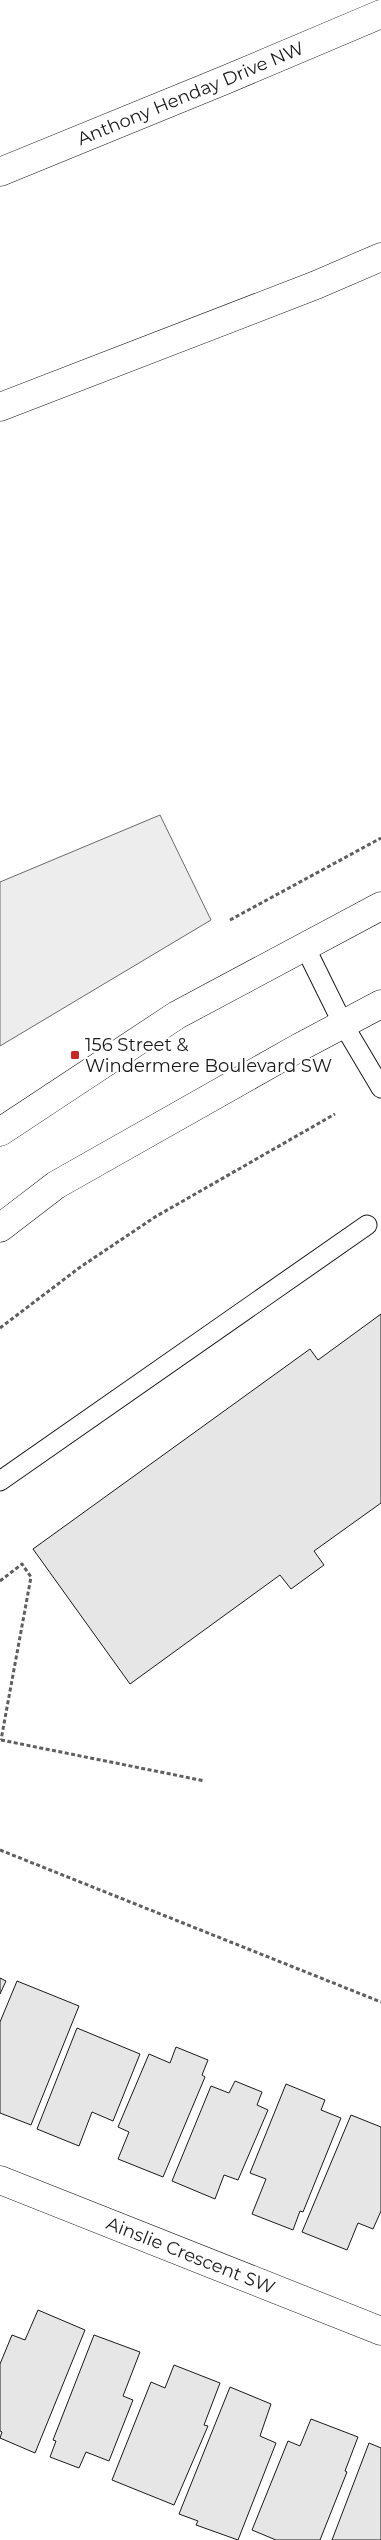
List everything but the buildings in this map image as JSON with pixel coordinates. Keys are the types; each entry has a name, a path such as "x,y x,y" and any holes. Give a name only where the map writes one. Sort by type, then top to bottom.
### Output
{"main road":[{"name":"Anthony Henday Drive NW","path":"0,172 381,14"},
{"path":"0,407 316,285 381,257"},
{"path":"0,1132 177,1016 381,906"},
{"path":"0,1228 56,1185 381,1004"},
{"name":"Ainslie Crescent SW","path":"0,2180 381,2331"}],"lane":[{"path":"305,947 343,1024 381,1088"},
{"path":"0,1481 367,1225"}],"path":[{"path":"230,920 381,838"},
{"path":"0,1328 79,1268 155,1217 335,1114"},
{"path":"0,1581 22,1564 31,1577 0,1740 205,1781"},
{"path":"0,1850 381,2002"}],"shaded area":[{"path":"160,815 211,920 0,1046 0,882"}],"place":[{"name":"156 Street & Windermere Boulevard SW","path":"75,1055"}]}
